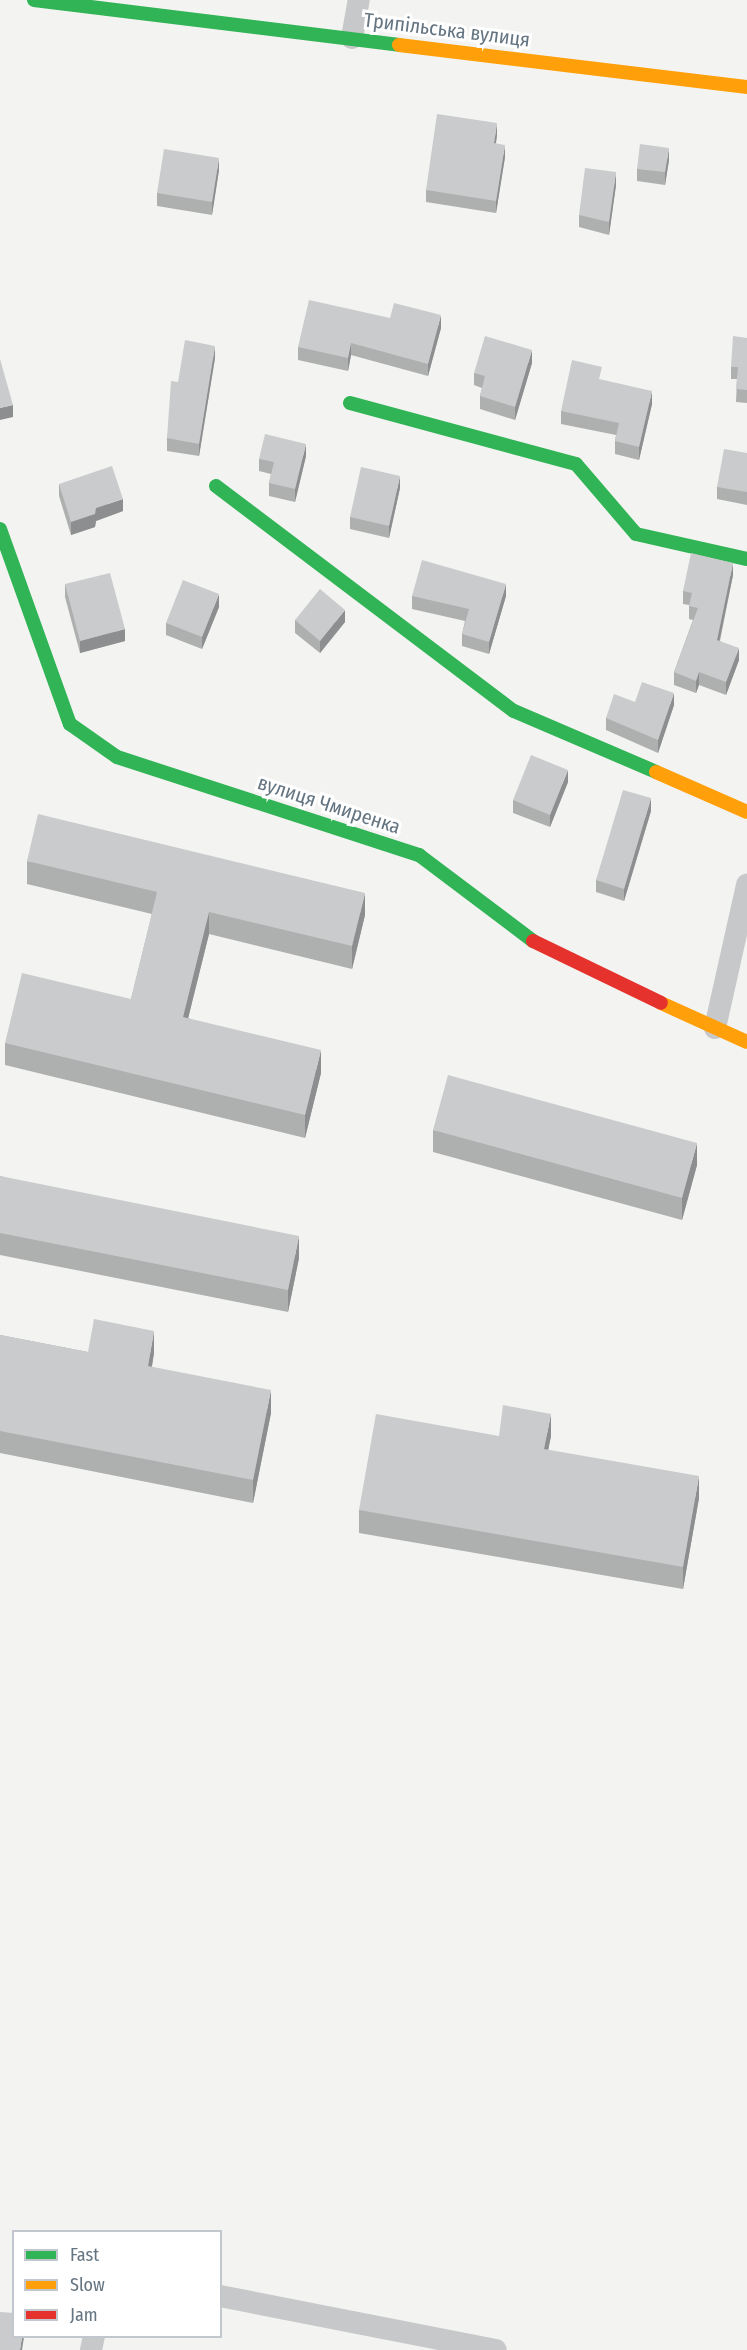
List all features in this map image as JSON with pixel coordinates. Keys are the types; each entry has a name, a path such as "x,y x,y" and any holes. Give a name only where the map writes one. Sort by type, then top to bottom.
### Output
{"street":[{"name":"Трипільська вулиця","path":"34,0 747,87"},
{"path":"352,38 359,0"},
{"path":"350,403 576,464 636,534 747,559"},
{"path":"216,486 514,711 747,812"},
{"name":"вулиця Чмиренка","path":"0,529 70,724 117,757 418,855 540,947 747,1042"},
{"path":"715,1028 747,885"},
{"path":"222,2296 496,2350"}],"building":[{"path":"437,114 497,123 494,143 505,145 496,201 426,190"},
{"path":"640,144 669,148 665,172 637,169"},
{"path":"164,149 219,158 212,202 157,193"},
{"path":"585,168 616,172 609,222 579,215"},
{"path":"309,300 390,318 394,303 441,315 428,364 351,343 348,358 298,347"},
{"path":"485,336 532,350 515,407 480,396 485,376 474,373"},
{"path":"733,336 747,338 747,390 736,389 738,367 731,367"},
{"path":"185,340 215,346 199,444 167,438 171,381 178,382"},
{"path":"0,359 13,405 0,408"},
{"path":"572,360 602,367 599,379 652,391 639,447 615,441 619,423 561,411"},
{"path":"265,434 306,444 295,489 269,483 274,462 259,459"},
{"path":"724,449 747,453 747,492 717,487"},
{"path":"112,466 123,499 96,508 95,514 71,522 59,484"},
{"path":"361,467 400,476 389,526 350,517"},
{"path":"691,553 733,563 717,640 739,648 726,682 699,672 696,681 674,672 698,608 689,606 692,593 683,591"},
{"path":"422,560 506,584 489,642 462,634 469,609 412,596"},
{"path":"110,573 125,629 80,641 65,584"},
{"path":"183,580 219,594 202,637 166,623"},
{"path":"320,589 345,610 320,641 295,620"},
{"path":"642,682 674,693 658,740 606,718 614,694 635,702"},
{"path":"531,755 568,770 550,815 513,800"},
{"path":"623,790 651,798 624,889 596,880"},
{"path":"38,814 365,893 352,946 209,912 183,1017 321,1050 305,1115 5,1043 22,973 131,999 157,892 27,861"},
{"path":"448,1075 697,1143 682,1198 433,1130"},
{"path":"0,1176 299,1236 288,1290 0,1233"},
{"path":"94,1319 154,1331 148,1366 271,1390 253,1480 0,1431 0,1335 88,1352"},
{"path":"503,1405 551,1414 544,1449 699,1476 683,1567 359,1510 376,1414 499,1436"},
{"path":"0,2312 12,2313 12,2338 22,2338 20,2350 0,2350"}],"traffic: fast":[{"path":"34,0 399,45"},
{"path":"350,403 576,464 636,534 747,559"},
{"path":"216,486 514,711 656,772"},
{"path":"0,529 70,724 117,757 419,855 533,941"}],"traffic: slow":[{"path":"399,45 747,87"},
{"path":"656,772 747,812"},
{"path":"661,1003 747,1042"}],"traffic: jam":[{"path":"533,941 661,1003"}]}
